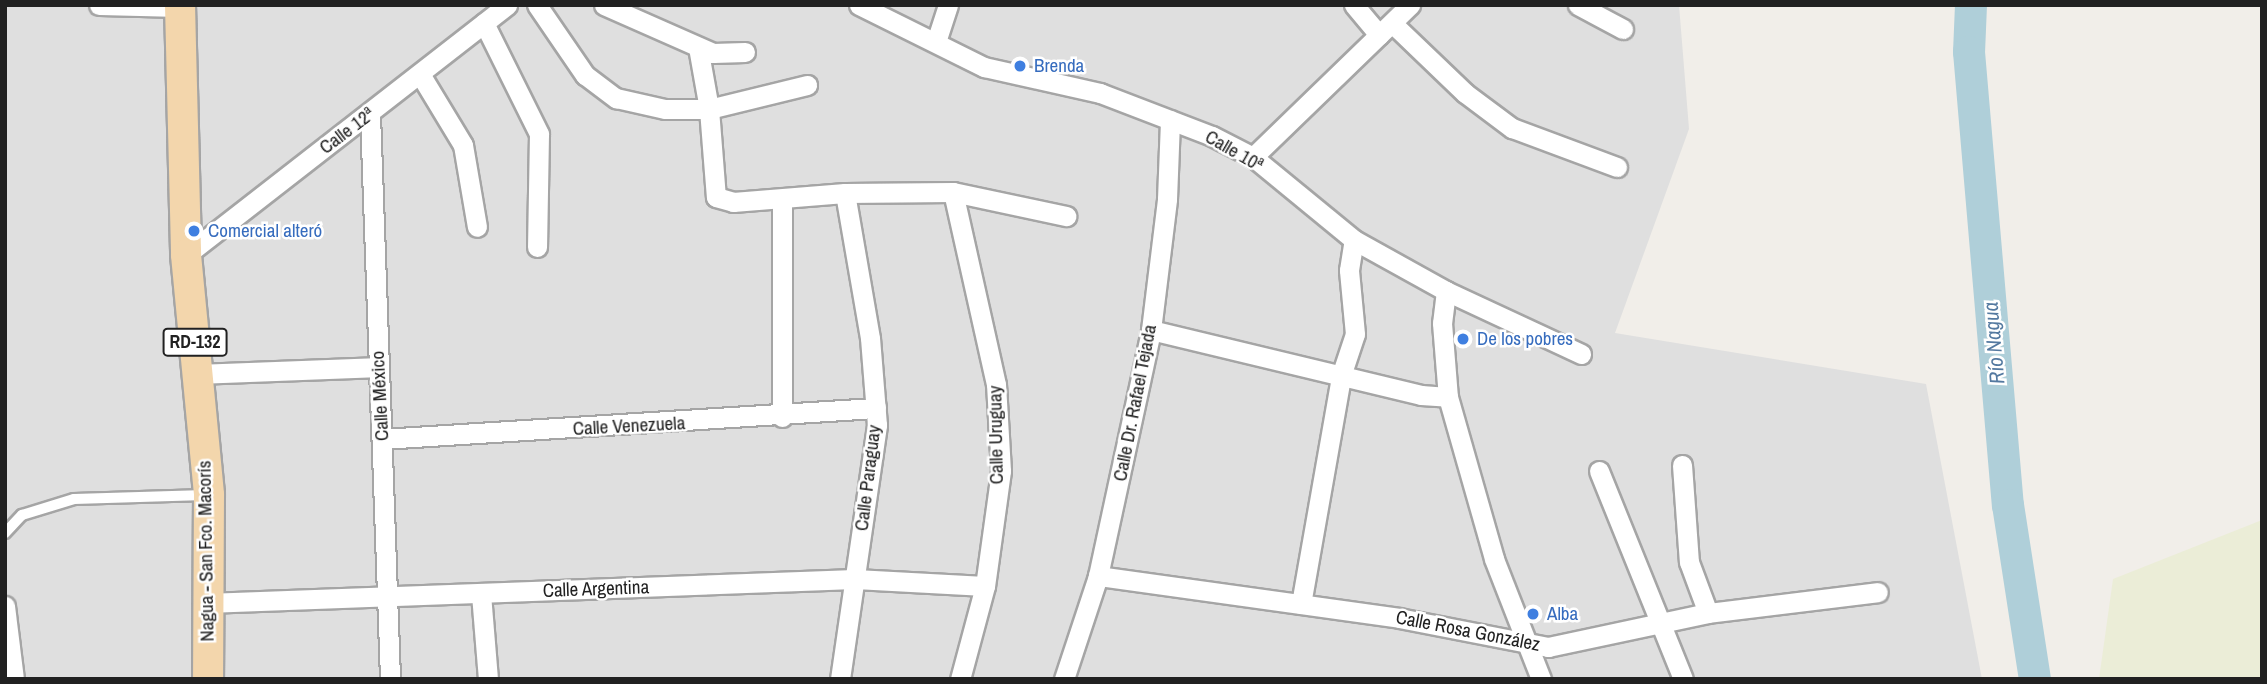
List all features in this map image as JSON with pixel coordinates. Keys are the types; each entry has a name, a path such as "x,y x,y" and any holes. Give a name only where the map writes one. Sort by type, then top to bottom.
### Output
{"main road":[{"name":"Nagua - San Fco. Macorís","path":"180,6 186,255 209,495 206,603 208,679"}],"street":[{"path":"99,5 180,6"},
{"name":"Calle 12ª","path":"186,255 507,5"},
{"path":"537,5 584,75 616,97 665,109 709,108 807,85"},
{"path":"604,5 713,53 745,52"},
{"name":"Calle 10ª","path":"859,5 984,67 1100,93 1170,120 1252,157 1354,240 1446,291 1581,354"},
{"path":"936,42 948,5"},
{"path":"1354,5 1512,128 1617,167"},
{"path":"1252,157 1410,5"},
{"path":"1578,5 1623,29"},
{"path":"484,23 539,134 537,247"},
{"path":"698,47 709,108 716,197 733,202 845,193 953,192 1066,216"},
{"path":"420,74 450,116 463,145 477,227"},
{"name":"Calle México","path":"370,114 390,679"},
{"name":"Calle Dr. Rafael Tejada","path":"1064,679 1098,576 1151,330 1167,200 1170,120"},
{"name":"Calle Uruguay","path":"953,192 996,384 1001,471 985,586 960,679"},
{"name":"Calle Paraguay","path":"840,679 876,408 870,338 845,193"},
{"path":"782,200 782,416"},
{"path":"1301,604 1341,376 1354,334 1349,270 1354,240"},
{"path":"1446,291 1442,323 1448,397 1494,559 1541,679"},
{"path":"1151,330 1341,376 1448,397"},
{"path":"199,374 378,367"},
{"name":"Calle Venezuela","path":"382,439 876,408"},
{"path":"1682,465 1689,562 1708,612"},
{"path":"1599,471 1659,626 1683,679"},
{"name":"Calle Rosa González","path":"1098,576 1399,618 1548,647 1659,626 1708,612 1878,592"},
{"name":"Calle Argentina","path":"206,603 855,579 985,586"},
{"path":"481,594 488,679"},
{"path":"5,606 14,679"}],"lane":[{"path":"5,533 22,515 74,499 209,495"}],"shaded area":[{"path":"5,5 1679,5 1689,129 1615,333 1926,384 1982,679 5,679"}],"green space":[{"path":"2262,520 2262,679 2099,679 2113,579"}],"waterway":[{"name":"Río Nagua","path":"1971,5 1969,52 2008,505 2035,679"}],"place":[{"name":"Brenda","path":"1020,66"},
{"name":"Comercial alteró","path":"194,231"},
{"name":"De los pobres","path":"1463,339"},
{"name":"Alba","path":"1533,614"}]}
